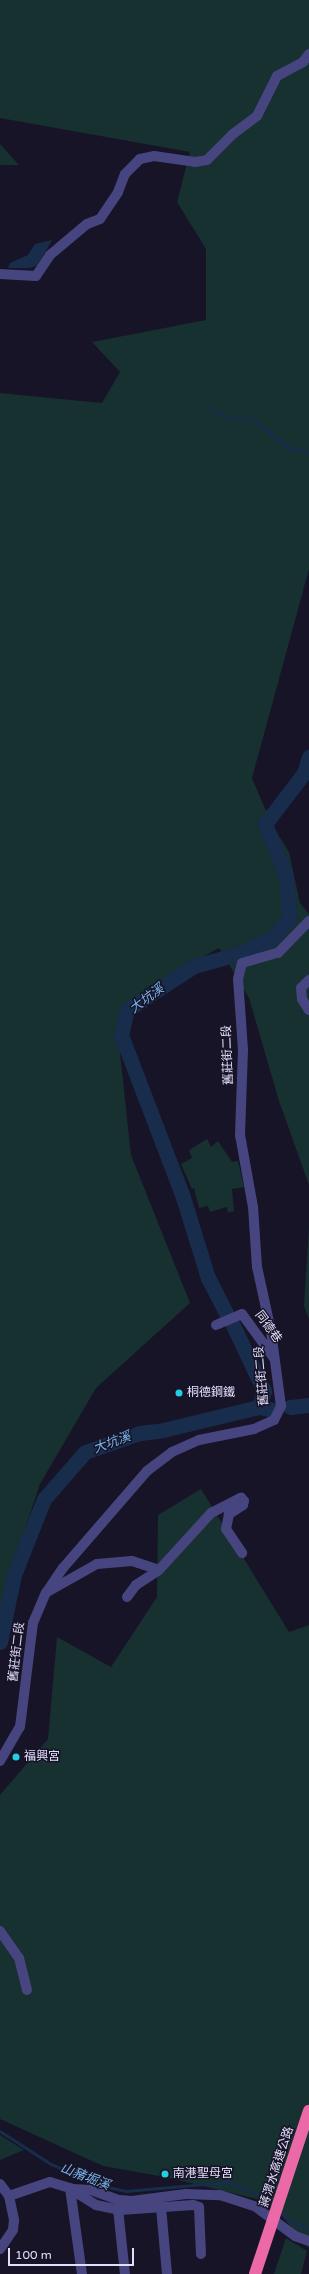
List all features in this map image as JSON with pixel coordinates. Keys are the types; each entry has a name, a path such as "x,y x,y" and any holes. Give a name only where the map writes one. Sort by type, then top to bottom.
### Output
{"highway":[{"name":"蔣渭水高速公路","path":"271,2232 309,2111"},
{"path":"255,2274 271,2232"},
{"path":"260,2274 271,2232"}],"street":[{"path":"0,274 36,276 50,255 87,224 100,219 118,192 125,174 140,159 154,156 189,162 207,160 233,134 257,116 277,76 303,62 309,54"},
{"name":"舊莊街二段","path":"0,1761 20,1727 31,1631 46,1593 63,1568 147,1471 172,1452 199,1440 254,1429 274,1420 281,1406 275,1360 257,1267 253,1207 240,1135 242,1050 238,979 242,963 278,954 309,921"},
{"path":"309,980 301,988 302,999 309,1010"},
{"name":"同德巷","path":"216,1325 242,1314 275,1360"},
{"path":"127,1597 136,1585 159,1570 211,1513 241,1498 244,1501 243,1505 229,1514 226,1529 242,1553"},
{"path":"46,1593 97,1564 132,1561 159,1570"},
{"path":"0,1931 19,1958 27,1990"},
{"path":"9,2196 42,2183 91,2190 119,2200 132,2201 186,2194 220,2195 256,2207 295,2236 309,2241"},
{"path":"0,2184 9,2196 13,2230 0,2249"},
{"path":"70,2188 96,2205 118,2210 161,2207 200,2207 201,2254"},
{"path":"70,2188 82,2274"},
{"path":"161,2207 167,2274"},
{"path":"118,2210 125,2274"}],"green space":[{"path":"0,0 309,0 309,569 252,778 272,825 289,852 300,903 309,914 309,1185 279,1101 249,998 219,948 146,988 118,1034 131,1155 190,1303 96,1388 40,1484 17,1553 0,1649 0,393 102,403 120,372 92,342 206,320 206,249 177,202 190,152 0,118"},
{"path":"0,144 19,165 0,165"},
{"path":"207,1139 211,1147 218,1141 232,1162 238,1161 244,1187 232,1189 234,1211 228,1213 227,1207 210,1212 208,1206 199,1208 194,1188 192,1189 181,1164 192,1158 189,1150"},
{"path":"309,1226 309,1319 304,1306"},
{"path":"201,1489 289,1632 309,1625 309,2248 270,2202 165,2177 103,2166 0,2119 0,1795 48,1739 57,1637 111,1667 157,1597 158,1515"},
{"path":"0,2135 24,2150 0,2160"},
{"path":"286,2238 307,2251 301,2274 274,2274"}],"water":[{"path":"52,240 38,265 30,268 8,268 10,263 28,255 35,244"}],"waterway":[{"path":"210,408 233,419 253,419 287,447 309,452"},
{"name":"大坑溪","path":"226,1313 208,1278 183,1197 121,1035 127,1010 194,966 238,954 273,938 289,918 286,876 265,824 304,773 309,757"},
{"name":"大坑溪","path":"0,1642 14,1575 44,1499 85,1452 140,1433 163,1430 259,1407 264,1391 233,1325"},
{"path":"290,1407 309,1405"},
{"path":"259,1407 273,1410"},
{"name":"山豬堀溪","path":"0,2131 51,2164 100,2185 126,2191 228,2182 263,2196 274,2206"},
{"name":"山豬堀溪","path":"279,2211 292,2222 309,2229"}],"place":[{"name":"桐德鋼鐵","path":"179,1393"},
{"name":"福興宮","path":"16,1757"},
{"name":"南港聖母宮","path":"165,2174"}]}
